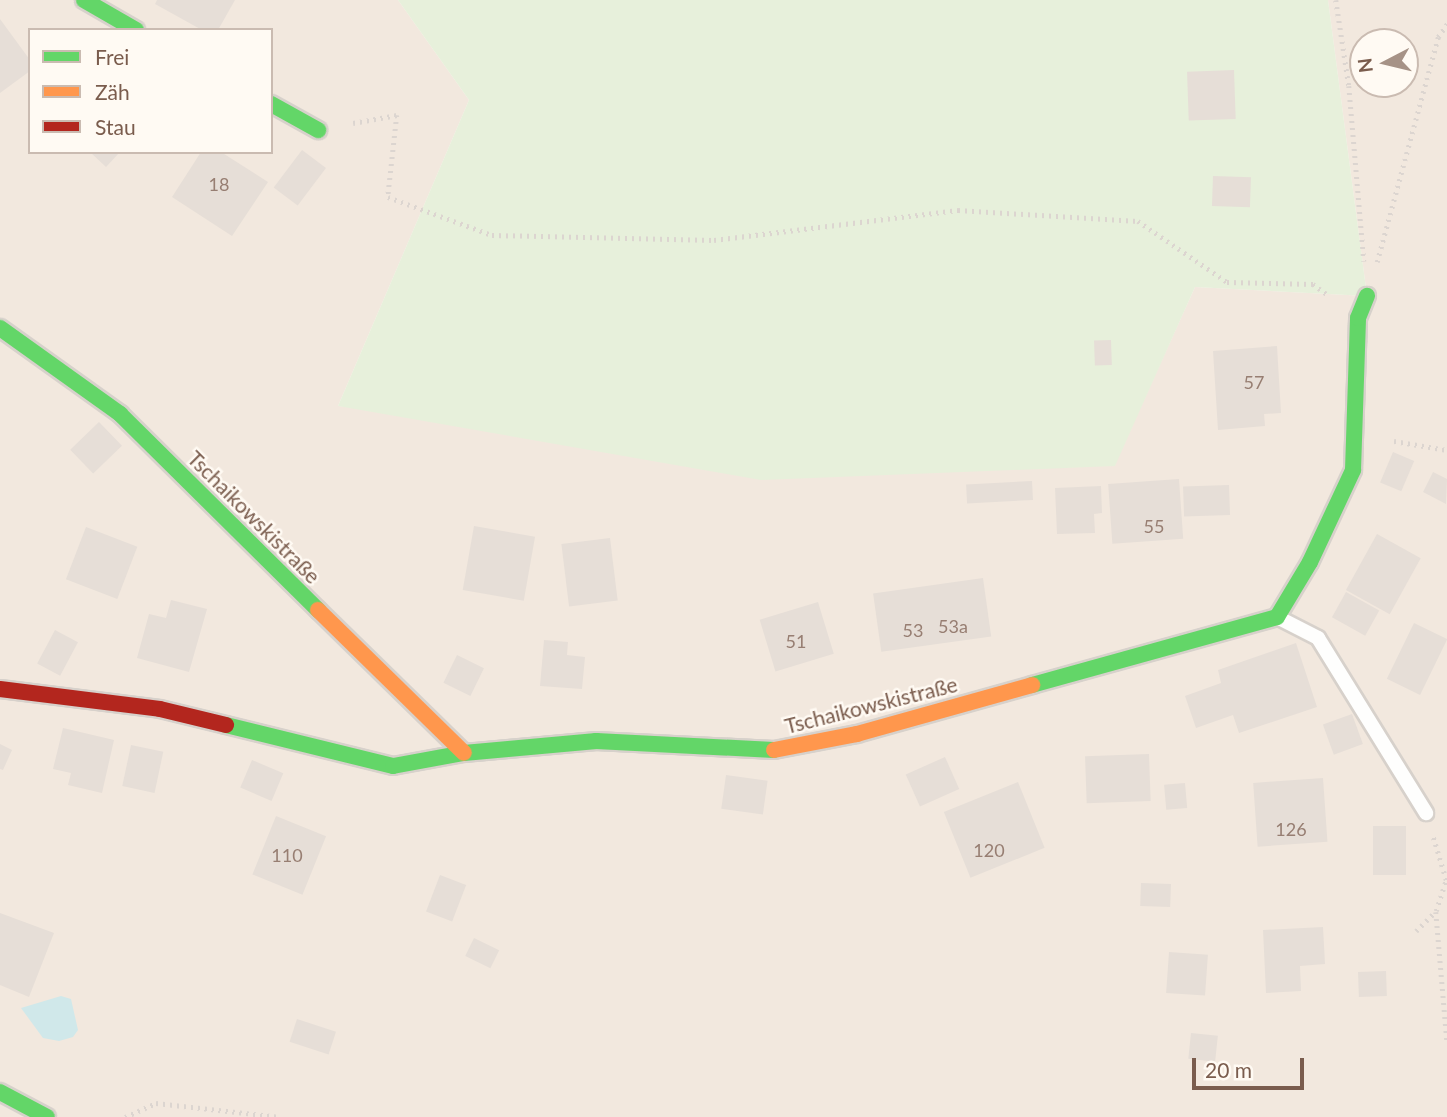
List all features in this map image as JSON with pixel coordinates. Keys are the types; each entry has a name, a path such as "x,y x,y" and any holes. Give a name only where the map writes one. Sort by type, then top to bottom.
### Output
{"street":[{"path":"84,0 133,28"},
{"path":"273,105 318,130"},
{"path":"1278,617 1310,562 1353,470 1359,387 1358,318 1367,296"},
{"name":"Tschaikowskistraße","path":"0,327 120,414 464,753"},
{"name":"Tschaikowskistraße","path":"0,689 160,709 393,766 464,753 596,741 775,750 857,734 1278,617"},
{"path":"0,1091 47,1117"}],"lane":[{"path":"1278,617 1318,638 1426,813"}],"path":[{"path":"1336,0 1349,86 1367,296"},
{"path":"1367,296 1438,37 1447,24"},
{"path":"318,130 397,115 388,197 492,235 714,240 958,211 1138,221 1227,282 1313,284 1358,318"},
{"path":"1354,443 1389,440 1447,450"},
{"path":"1426,813 1446,880 1436,911 1447,1041"},
{"path":"1416,931 1436,911"},
{"path":"125,1117 156,1103 280,1117"}],"shaded area":[{"path":"0,0 398,0 469,100 338,406 1114,466 1195,287 1367,296 1328,0 1447,0 1447,1117 0,1117"}],"green space":[{"path":"398,0 1328,0 1367,296 1195,287 1115,466 761,480 338,406 469,100"}],"water":[{"path":"61,996 71,999 78,1030 73,1037 59,1041 43,1038 21,1008"}],"building":[{"path":"157,0 235,0 219,28 198,28 155,4"},
{"path":"0,19 28,57 28,72 0,93"},
{"path":"1234,70 1236,119 1189,121 1187,72"},
{"path":"302,150 326,168 298,206 274,188"},
{"path":"92,154 118,154 106,167"},
{"path":"200,154 224,154 268,182 232,236 172,197"},
{"path":"1213,176 1251,177 1250,207 1212,206"},
{"path":"1111,340 1112,365 1095,366 1094,341"},
{"path":"1277,346 1281,413 1264,414 1265,426 1218,430 1213,351"},
{"path":"99,422 122,446 93,474 70,450"},
{"path":"1393,452 1414,461 1401,491 1380,482"},
{"path":"1433,472 1447,479 1446,504 1423,492"},
{"path":"1179,479 1183,539 1112,544 1108,484"},
{"path":"1032,481 1033,500 967,503 966,484"},
{"path":"1229,485 1230,515 1184,517 1183,487"},
{"path":"1101,486 1102,513 1094,514 1095,533 1057,534 1055,488"},
{"path":"474,526 535,537 524,601 463,590"},
{"path":"86,527 137,547 117,599 66,579"},
{"path":"1377,534 1421,558 1390,614 1346,590"},
{"path":"610,538 618,601 569,607 561,544"},
{"path":"983,578 991,636 881,652 873,593"},
{"path":"1346,592 1379,610 1365,636 1332,617"},
{"path":"171,600 207,609 189,672 137,658 149,614 166,618"},
{"path":"818,602 834,654 775,671 760,620"},
{"path":"1414,623 1447,639 1420,695 1387,679"},
{"path":"55,630 78,642 60,676 37,664"},
{"path":"544,640 568,642 567,655 585,657 582,689 540,686"},
{"path":"1296,643 1317,707 1239,733 1233,715 1196,728 1185,696 1221,683 1218,670"},
{"path":"457,655 484,668 470,696 443,683"},
{"path":"1352,714 1363,744 1334,755 1323,725"},
{"path":"63,728 114,740 102,793 68,785 71,773 53,769"},
{"path":"0,744 12,750 3,770 0,769"},
{"path":"131,745 163,752 155,793 122,786"},
{"path":"1149,754 1151,801 1087,803 1085,756"},
{"path":"945,757 959,789 920,806 906,774"},
{"path":"252,760 283,773 272,801 240,788"},
{"path":"726,775 768,781 763,815 721,809"},
{"path":"1323,778 1327,842 1258,847 1253,783"},
{"path":"1018,782 1045,848 970,878 944,812"},
{"path":"1185,783 1187,808 1166,810 1164,785"},
{"path":"276,816 326,836 302,895 252,874"},
{"path":"1373,826 1406,826 1406,875 1373,875"},
{"path":"440,875 466,885 452,921 426,911"},
{"path":"1141,883 1171,884 1170,907 1140,906"},
{"path":"0,913 54,933 29,997 0,985"},
{"path":"1323,927 1325,964 1300,966 1301,991 1266,993 1263,930"},
{"path":"474,938 499,950 490,968 465,956"},
{"path":"1169,952 1208,955 1205,996 1166,993"},
{"path":"1386,971 1387,996 1359,997 1358,972"},
{"path":"297,1019 336,1032 329,1054 290,1042"},
{"path":"1191,1033 1218,1036 1215,1062 1188,1059"}],"traffic: fast":[{"path":"84,0 133,28"},
{"path":"273,105 318,130"},
{"path":"1032,685 1277,617 1310,562 1353,470 1358,318 1367,296"},
{"path":"0,328 120,414 318,610"},
{"path":"226,725 393,766 464,753 596,741 774,750"},
{"path":"0,1092 47,1117"}],"traffic: slow":[{"path":"318,610 464,753"},
{"path":"774,750 857,734 1032,685"}],"traffic: jam":[{"path":"0,689 160,709 226,725"}]}
